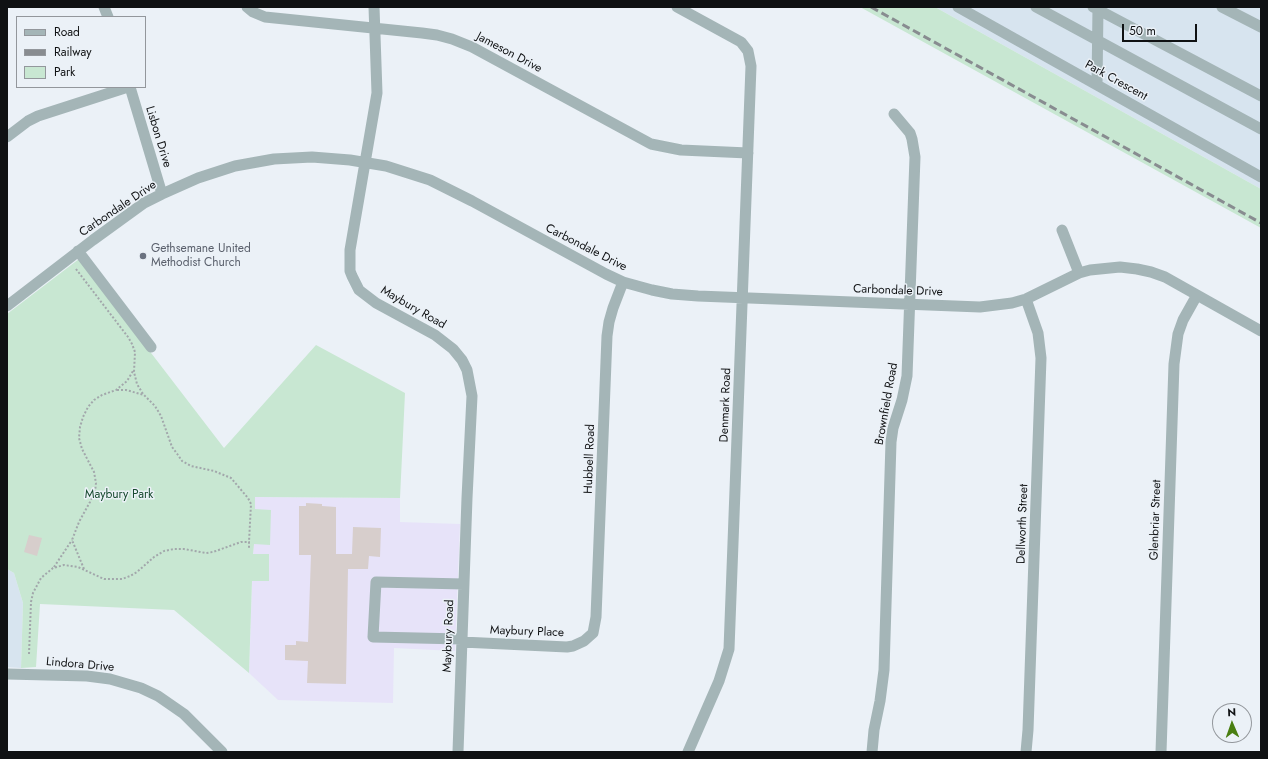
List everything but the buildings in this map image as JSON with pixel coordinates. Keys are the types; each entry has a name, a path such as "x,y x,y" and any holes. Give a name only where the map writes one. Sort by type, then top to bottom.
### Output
{"street":[{"name":"Jameson Drive","path":"247,7 252,12 265,17 437,35 472,47 651,144 681,150 748,153"},
{"name":"Maybury Road","path":"374,7 376,28 377,93 350,250 350,271 359,290 376,303 435,335 453,350 462,360 467,370 472,396 458,752"},
{"name":"Denmark Road","path":"677,7 740,42 748,51 751,66 729,650 719,681 688,752"},
{"name":"Park Crescent","path":"958,7 1261,177"},
{"path":"1036,7 1261,129"},
{"path":"1222,7 1261,27"},
{"path":"1097,8 1097,85"},
{"path":"1097,8 1261,96"},
{"path":"7,137 28,121 38,116 126,88"},
{"name":"Lisbon Drive","path":"129,88 162,194"},
{"name":"Brownfield Road","path":"872,752 874,730 884,670 891,442 893,428 902,400 907,376 910,304 915,157 910,133 894,114"},
{"name":"Carbondale Drive","path":"7,306 78,251 144,204 162,194 198,178 235,166 274,159 325,157 366,162 393,168 430,180 472,201 606,274 623,282 672,294 980,307 1012,303 1026,299 1079,273 1102,268 1120,267 1151,272 1165,277 1261,331"},
{"path":"1062,230 1079,273"},
{"path":"78,251 151,348"},
{"name":"Hubbell Road","path":"589,637 593,633 596,617 609,322 623,282"},
{"name":"Glenbriar Street","path":"1161,752 1174,364 1178,334 1183,320 1197,294"},
{"name":"Dellworth Street","path":"1026,299 1038,333 1041,358 1026,752"},
{"name":"Maybury Place","path":"464,584 376,582 373,637 462,640 567,647 579,644 589,637"},
{"name":"Lindora Drive","path":"7,674 87,676 110,679 141,688 158,696 184,714 222,752"}],"path":[{"path":"76,270 128,337 135,352 135,378 144,396 155,406 161,416 172,447 182,461 191,466 214,471 231,478 248,498 251,504 249,550"},
{"path":"29,654 31,602 33,593 41,578 53,568 72,540 78,522 95,492 96,483 94,472 82,449 80,438 80,427 85,412 94,400 102,395 116,390 127,381 134,366"},
{"path":"116,390 126,390 144,396"},
{"path":"72,540 84,569"},
{"path":"53,568 64,566 78,567 104,579 122,579 137,572 151,559 164,551 184,549 206,553 221,549 234,543 249,542"}],"shaded area":[{"path":"935,7 1261,7 1261,189"},
{"path":"255,497 400,498 400,522 460,524 455,651 394,648 393,703 278,700 249,673"},
{"path":"7,569 14,573 23,603 21,668 7,667"}],"green space":[{"path":"860,7 935,7 1261,189 1261,228"},
{"name":"Maybury Park","path":"79,259 224,448 316,345 405,393 400,498 255,497 255,509 271,510 270,545 254,544 253,554 269,554 269,581 252,581 249,673 174,610 40,604 36,667 21,668 23,603 14,573 7,569 7,314"}],"railway":[{"path":"871,7 1261,223"}],"place":[{"name":"Gethsemane United Methodist Church","path":"143,256"}]}
